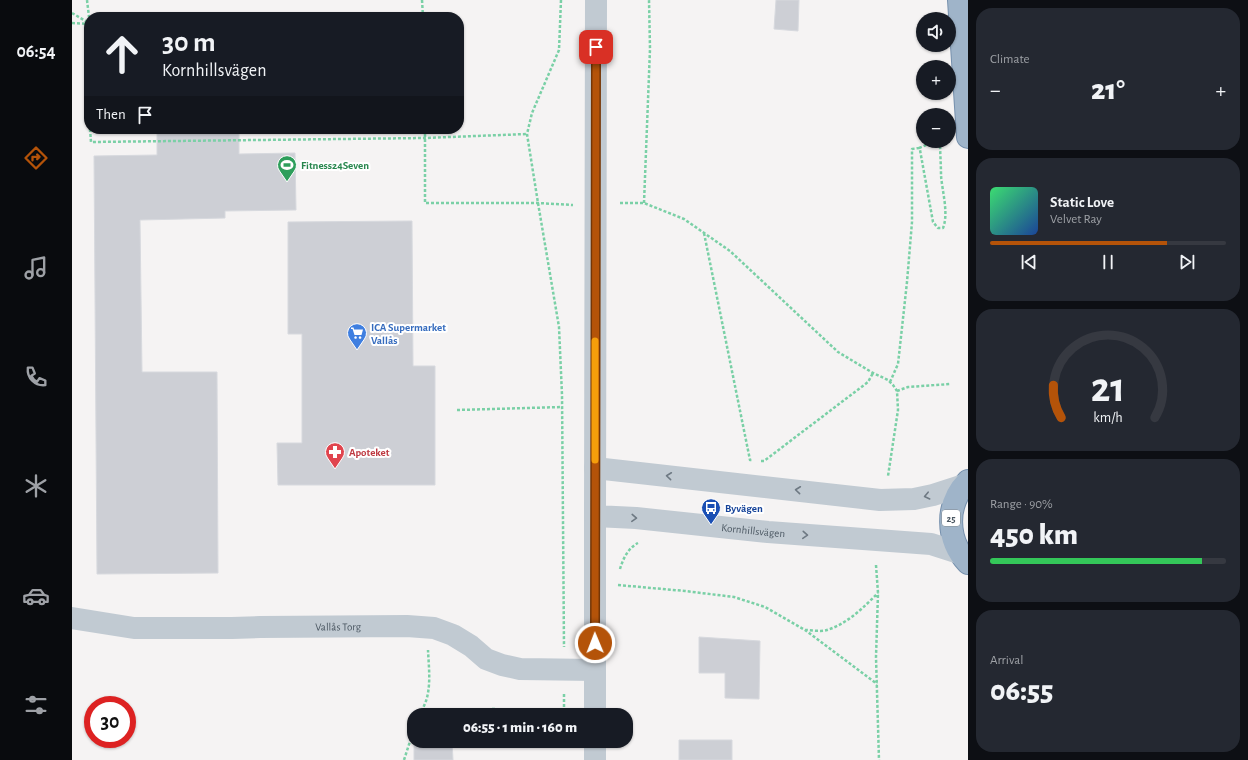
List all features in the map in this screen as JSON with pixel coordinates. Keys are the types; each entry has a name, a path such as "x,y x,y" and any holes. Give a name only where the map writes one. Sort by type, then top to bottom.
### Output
{"highway":[{"path":"959,0 968,137"},
{"name":"25","path":"964,558 955,546 951,530 951,514 956,498 966,483"}],"street":[{"path":"595,708 596,0"},
{"path":"595,468 880,500 914,499 933,495 966,483"},
{"name":"Kornhillsvägen","path":"595,516 636,518 768,532 931,544 964,558"},
{"name":"Vallås Torg","path":"72,618 134,628 428,627 453,635 471,646 486,659 502,665 520,669 595,670"},
{"path":"594,760 595,748"}],"path":[{"path":"86,0 88,12"},
{"path":"422,0 423,12"},
{"path":"562,0 559,50 532,113 528,125 528,134 559,327 562,408 564,708"},
{"path":"644,203 650,49 649,0"},
{"path":"72,12 84,20"},
{"path":"72,23 84,23"},
{"path":"90,134 90,142 425,138 528,134"},
{"path":"425,134 425,203 538,203 578,205"},
{"path":"890,382 898,364 907,282 912,222 912,149 919,148 921,154 933,222 938,228 943,228 945,212 940,148"},
{"path":"620,203 644,203 684,219 730,251 838,352 890,382 897,391 898,410 887,483"},
{"path":"704,233 750,460 764,461 868,382 873,373"},
{"path":"897,391 908,387 950,384"},
{"path":"457,410 562,408"},
{"path":"619,572 627,553 639,542"},
{"path":"876,565 878,593 876,657 879,760"},
{"path":"618,579 617,585 734,597 765,607 805,630 877,684"},
{"path":"805,630 826,631 845,621 861,610 878,593"},
{"path":"423,708 427,700 429,674 428,627"},
{"path":"404,760 408,748"}],"building":[{"path":"776,0 799,0 798,31 774,29"},
{"path":"157,134 239,134 239,154 295,153 296,210 225,211 225,218 140,220 142,372 217,372 218,573 97,574 94,156 157,155"},
{"name":"ICA Supermarket Vallås","path":"412,221 413,366 435,366 435,485 278,485 277,443 302,443 302,334 288,334 288,222"},
{"path":"699,637 760,641 759,699 725,698 725,673 699,673"},
{"path":"679,740 732,740 732,760 679,760"},
{"path":"414,748 452,748 453,760 414,760"}],"slow traffic":[{"path":"595,341 595,460"}],"place":[{"name":"Fitness24Seven","path":"287,182"},
{"name":"ICA Supermarket Vallås","path":"357,350"},
{"name":"Apoteket","path":"335,469"},
{"name":"Byvägen","path":"711,525"}],"route":[{"path":"595,643 596,47"}]}
